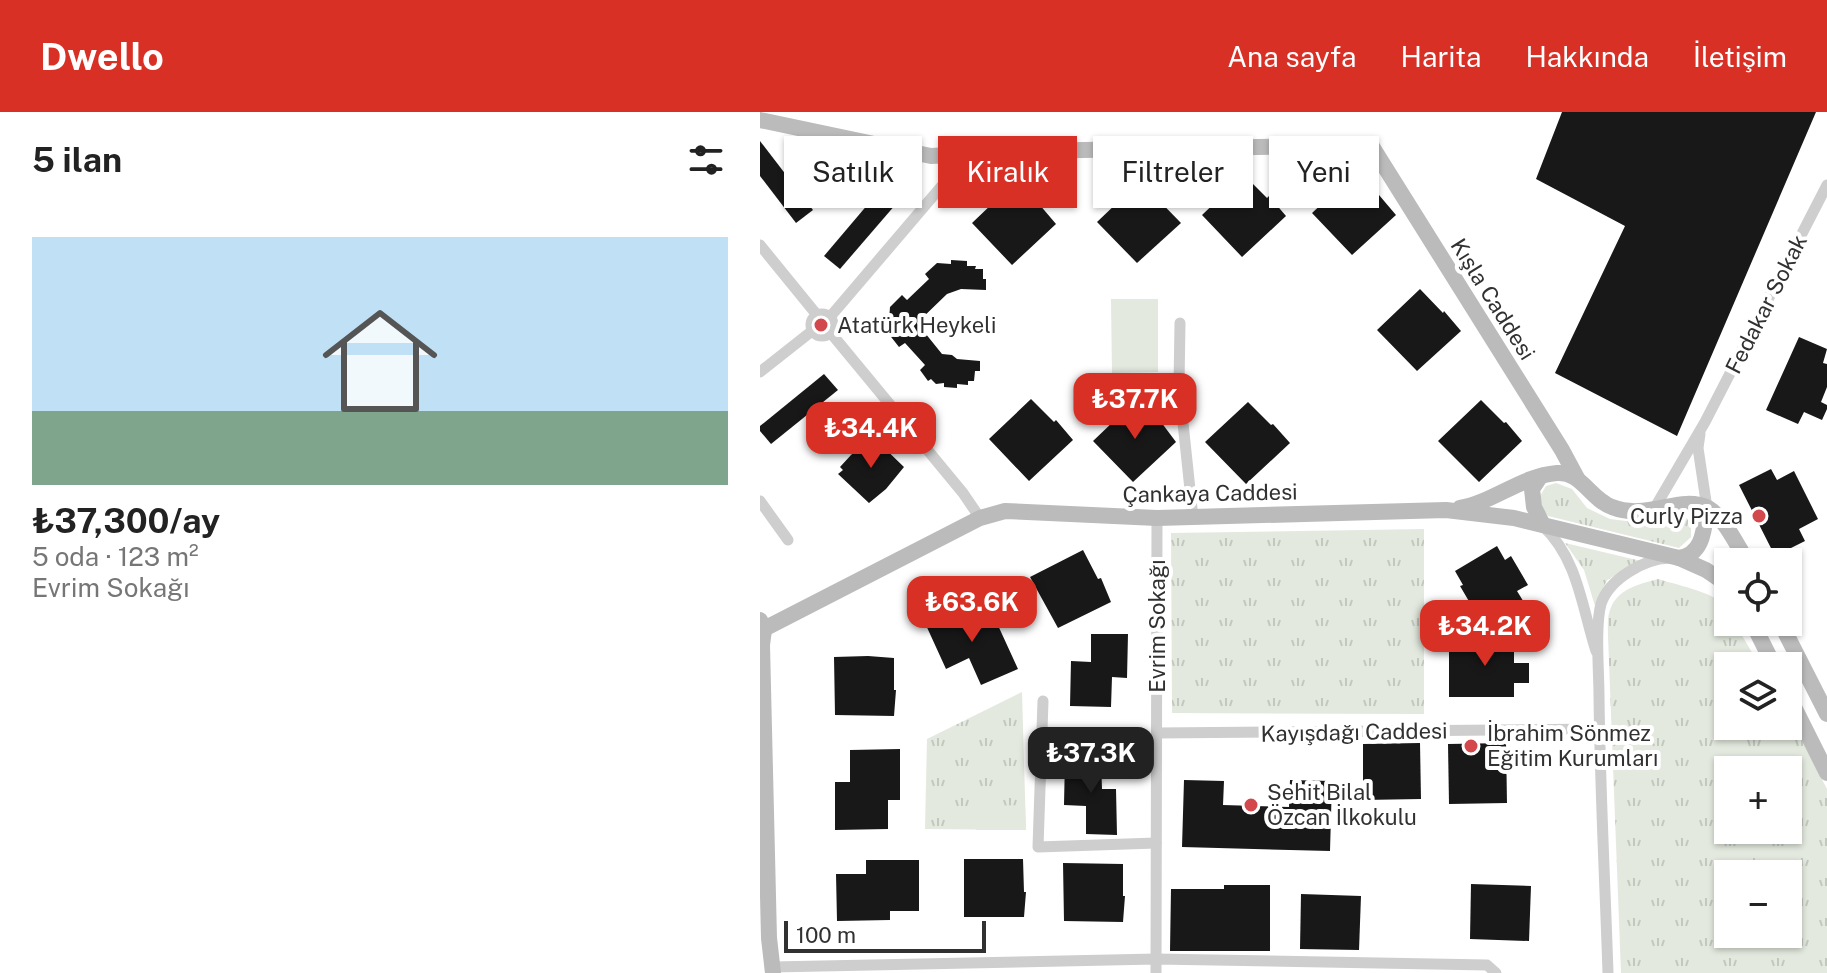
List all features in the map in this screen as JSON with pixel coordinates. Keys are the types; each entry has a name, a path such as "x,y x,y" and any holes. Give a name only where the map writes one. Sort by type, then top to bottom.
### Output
{"main road":[{"path":"760,120 938,156"},
{"name":"Kışla Caddesi","path":"1077,152 1371,145 1577,478 1593,497 1627,512 1653,511 1683,504 1707,508"},
{"path":"1446,510 1478,504 1517,484 1540,477 1566,473 1577,478"},
{"path":"1540,477 1532,489 1534,507 1543,525"},
{"path":"1679,558 1694,553 1700,545 1707,508 1716,515 1738,548"},
{"name":"Çankaya Caddesi","path":"762,631 980,518 1005,511 1193,518 1446,510 1514,518 1679,558 1714,575"},
{"path":"762,631 769,968"},
{"path":"1787,636 1827,714"},
{"path":"1802,723 1827,773"}],"street":[{"name":"Fedakar Sokak","path":"1653,511 1705,422 1827,185"},
{"path":"830,317 938,190"},
{"path":"760,245 817,315"},
{"path":"817,315 830,317 833,323 830,332 821,336 812,331 810,324 817,315"},
{"path":"1180,323 1179,385 1193,518"},
{"path":"760,372 812,331"},
{"path":"830,332 963,493 980,518"},
{"path":"1705,422 1698,448 1707,508"},
{"path":"760,501 788,540"},
{"name":"Evrim Sokağı","path":"1156,973 1157,518"},
{"path":"1543,525 1562,547 1574,574 1599,660"},
{"path":"1608,973 1600,729 1601,603 1609,590 1631,571 1662,558 1679,558"},
{"path":"1043,701 1038,847 1156,843"},
{"name":"Kayışdağı Caddesi","path":"1157,733 1600,729"},
{"path":"769,968 1156,959 1487,965 1496,973"}],"green space":[{"path":"1111,299 1158,299 1158,372 1112,373"},
{"path":"1556,483 1572,489 1587,508 1610,519 1634,522 1681,513 1691,522 1691,537 1679,548 1548,516 1542,509 1540,496 1546,486"},
{"path":"1424,529 1424,714 1172,713 1171,533"},
{"path":"1565,543 1641,561 1607,580 1595,606 1584,570"},
{"path":"1658,579 1714,597 1714,636 1742,636 1752,652 1714,652 1714,740 1802,740 1827,789 1827,973 1621,973 1608,619 1613,603 1630,588"},
{"path":"1022,692 1026,830 925,829 927,739"},
{"path":"1025,805 1026,830 976,830 976,806"}],"building":[{"path":"1562,112 1816,112 1677,436 1555,373 1625,226 1536,179"},
{"path":"760,141 784,172 784,207 760,176"},
{"path":"1253,184 1267,198 1269,196 1269,208 1279,208 1286,216 1242,257 1202,215 1209,208 1253,208"},
{"path":"1379,195 1396,215 1352,255 1312,213 1317,208 1379,208"},
{"path":"785,208 811,208 813,210 796,223"},
{"path":"865,208 893,208 840,269 824,256"},
{"path":"988,208 1042,208 1056,224 1012,265 972,223"},
{"path":"1112,208 1166,208 1181,223 1137,263 1097,222"},
{"path":"951,260 967,261 967,266 983,269 986,290 961,289 947,294 917,323 942,354 980,361 980,371 975,371 974,381 968,381 968,385 957,384 957,388 944,387 944,383 936,384 931,379 928,381 920,370 925,365 905,343 899,347 888,333 890,307 902,295 907,300 929,279 925,274 937,263 951,264"},
{"path":"1420,289 1461,331 1417,371 1377,330"},
{"path":"1799,337 1827,349 1823,363 1827,364 1827,387 1821,402 1827,405 1827,409 1822,420 1804,412 1798,424 1766,410"},
{"path":"824,374 838,390 771,444 760,431 760,426"},
{"path":"1031,399 1054,422 1056,420 1073,440 1029,481 989,439"},
{"path":"1136,400 1161,422 1176,442 1133,482 1093,441"},
{"path":"1481,400 1522,441 1479,482 1438,441"},
{"path":"1248,402 1290,443 1246,484 1205,442"},
{"path":"875,439 904,467 886,489 869,503 838,474 851,455 867,441 870,443"},
{"path":"1771,469 1777,480 1794,471 1818,519 1799,529 1805,541 1791,548 1771,548 1739,485"},
{"path":"1497,546 1505,560 1511,556 1528,585 1517,591 1525,604 1497,620 1489,608 1477,615 1455,571"},
{"path":"1083,550 1098,579 1101,578 1111,602 1058,628 1030,577"},
{"path":"968,604 979,629 996,621 1018,669 981,685 969,658 946,669 925,623"},
{"path":"1091,634 1128,634 1127,678 1112,677 1111,707 1070,706 1071,661 1091,662"},
{"path":"1514,638 1514,663 1529,663 1529,683 1514,683 1514,697 1449,697 1449,639"},
{"path":"834,657 894,658 894,716 835,715"},
{"path":"1420,743 1421,799 1363,800 1363,744"},
{"path":"1506,743 1507,803 1449,804 1448,744"},
{"path":"900,749 900,800 888,800 888,829 835,830 835,782 850,782 850,750"},
{"path":"1065,758 1101,759 1102,789 1116,789 1117,835 1086,834 1086,806 1064,805"},
{"path":"1184,780 1224,781 1223,805 1289,807 1290,780 1332,781 1330,851 1182,847"},
{"path":"964,859 1023,859 1026,892 1024,917 964,917"},
{"path":"866,860 919,860 919,911 890,911 890,920 837,921 836,874 866,874"},
{"path":"1063,863 1123,864 1123,922 1064,921"},
{"path":"1471,884 1531,886 1529,941 1470,939"},
{"path":"1224,885 1270,885 1270,951 1170,951 1171,889 1224,889"},
{"path":"1301,894 1361,896 1359,950 1300,949"}],"place":[{"name":"Atatürk Heykeli","path":"821,325"},
{"name":"Curly Pizza","path":"1759,516"},
{"name":"İbrahim Sönmez Eğitim Kurumları","path":"1471,746"},
{"name":"Şehit Bilal Özcan İlkokulu","path":"1251,805"}]}
